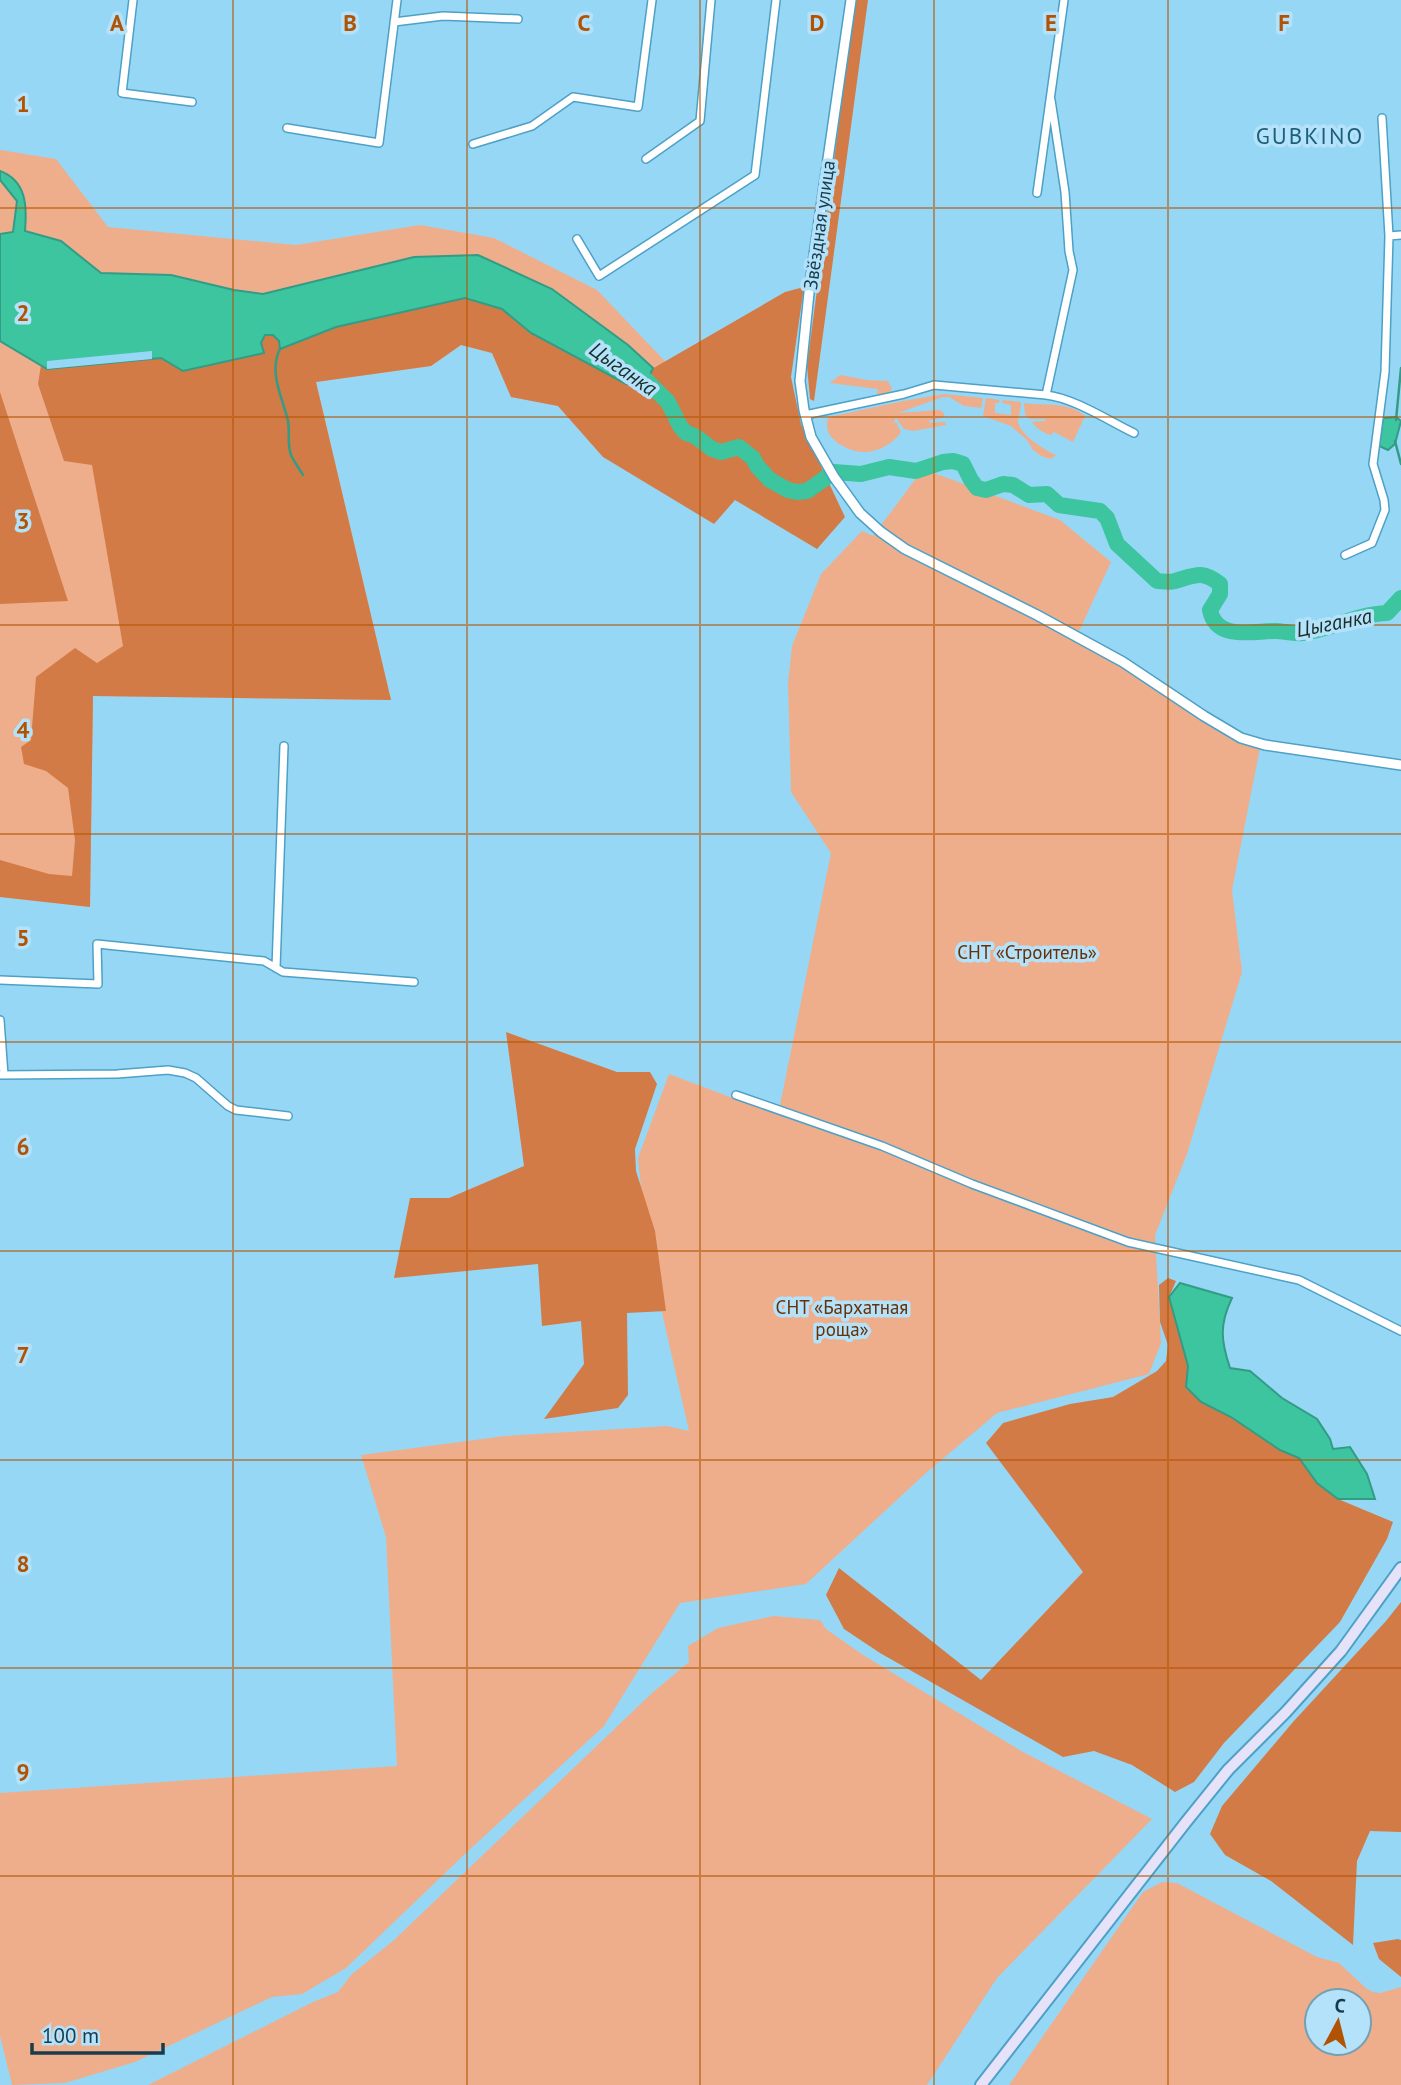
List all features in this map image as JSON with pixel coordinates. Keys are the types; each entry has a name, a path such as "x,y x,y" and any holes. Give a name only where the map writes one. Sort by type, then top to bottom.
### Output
{"main road":[{"path":"981,2085 1228,1770 1286,1712 1341,1651 1401,1568"}],"street":[{"path":"133,0 122,93 192,102"},
{"path":"287,128 379,143 397,0"},
{"path":"473,144 532,126 573,97 638,107 652,0"},
{"path":"646,159 699,121 711,0"},
{"path":"577,239 600,276 755,174 776,0"},
{"name":"Звёздная улица","path":"851,0 810,283 800,381 805,415 816,449 834,477 860,513 905,549 1037,615 1123,662 1241,738 1265,745 1401,765"},
{"path":"1037,193 1064,0"},
{"path":"394,22 443,16 518,19"},
{"path":"1046,395 1073,270 1051,100"},
{"path":"1345,555 1372,543 1385,509 1373,464 1385,372 1389,236 1382,118"},
{"path":"1389,236 1401,234"},
{"path":"805,415 934,385 1055,396 1134,433"},
{"path":"276,968 284,746"},
{"path":"0,979 98,984 97,944 264,961 283,972 414,982"},
{"path":"0,1020 2,1075 117,1074 168,1070 196,1078 236,1110 288,1116"},
{"path":"736,1095 882,1146 972,1184 1128,1242 1299,1280 1401,1331"}],"green space":[{"path":"0,150 56,159 108,227 296,245 420,225 494,238 597,290 682,379 603,457 558,406 511,397 492,353 461,345 431,366 316,382 391,700 93,696 90,907 0,897"},
{"path":"840,375 888,381 892,389 889,393 877,394 878,389 830,383"},
{"path":"945,394 983,398 981,408 964,406 949,397 943,397 898,413 939,410 944,413 944,417 928,421 945,422 946,425 913,431 904,429 896,418 893,424 896,422 901,432 898,436 884,447 868,452 856,451 842,445 828,430 829,417"},
{"path":"986,398 1000,400 995,403 995,413 1011,415 1011,405 1002,403 1003,400 1021,402 1018,420 1022,430 1056,455 1051,459 1041,456 1011,426 983,416"},
{"path":"1024,403 1064,406 1079,411 1085,416 1073,442 1054,432 1051,435 1037,428 1032,422 1046,419 1030,419 1025,415"},
{"path":"923,469 1060,520 1111,562 1075,640 1261,743 1232,890 1242,972 1187,1154 1155,1235 1161,1343 1149,1374 997,1413 927,1472 806,1584 680,1603 604,1726 346,1968 302,1994 272,1997 135,2062 65,2083 12,2085 0,2036 0,1793 397,1766 386,1537 361,1455 505,1436 667,1426 689,1431 647,1247 638,1158 669,1074 778,1115 831,853 791,792 788,683 792,646 821,574 862,531 873,536"},
{"path":"773,1616 820,1620 826,1629 863,1655 1023,1752 1152,1819 997,1978 927,2085 148,2085 338,1992 351,1975 394,1940 652,1693 689,1662 688,1646 718,1628"},
{"path":"1162,1882 1177,1883 1317,1957 1339,1963 1365,1987 1303,1987 1303,2057 1373,2057 1373,1992 1380,1993 1401,1987 1401,2085 1009,2085 1143,1892"}],"shaded area":[{"path":"855,0 868,0 814,401 810,399 807,366"},
{"path":"804,287 791,377 801,424 845,517 817,549 735,500 714,524 603,457 558,406 511,397 492,353 461,345 431,366 316,382 391,700 93,696 90,907 0,897 0,860 49,874 72,876 75,840 68,788 46,771 24,764 21,747 31,740 36,677 75,648 97,663 123,646 92,465 64,461 38,384 41,365 48,369 161,358 264,353 261,343 265,335 273,335 279,341 280,349 336,327 465,298 502,309 531,333 626,384 785,292"},
{"path":"0,392 68,601 0,604"},
{"path":"506,1032 617,1072 650,1072 657,1084 635,1149 636,1171 655,1231 666,1311 627,1313 628,1395 618,1408 544,1419 584,1364 581,1321 542,1326 538,1264 394,1278 410,1198 449,1198 524,1166"},
{"path":"1168,1278 1176,1281 1169,1297 1188,1366 1187,1388 1201,1402 1231,1417 1280,1450 1299,1458 1317,1483 1338,1499 1393,1522 1387,1539 1340,1622 1224,1743 1194,1782 1175,1792 1132,1765 1094,1751 1063,1757 880,1653 844,1629 826,1595 839,1568 981,1680 1083,1572 986,1443 1003,1423 1070,1404 1113,1397 1157,1371 1166,1361 1168,1345 1160,1322 1159,1285"},
{"path":"1401,1602 1401,1832 1370,1831 1357,1861 1353,1945 1271,1881 1225,1855 1210,1834 1222,1806"},
{"path":"1401,1940 1401,1977 1379,1959 1373,1943"}],"water":[{"path":"0,171 9,175 20,188 25,204 25,231 61,241 101,273 171,275 263,294 414,257 478,255 552,289 628,345 653,368 647,381 626,384 531,333 502,309 465,298 336,327 280,349 279,341 273,335 265,335 261,343 264,353 183,371 161,358 47,369 0,341 0,234 13,232 17,201 0,180"},
{"path":"1396,417 1401,421 1395,444 1388,450 1379,446 1383,418"},
{"path":"1180,1283 1232,1298 1223,1325 1230,1368 1250,1371 1282,1398 1317,1419 1333,1449 1350,1447 1367,1474 1375,1499 1338,1499 1317,1483 1299,1458 1280,1450 1231,1417 1201,1402 1186,1387 1188,1366 1169,1297"}],"pier":[{"path":"152,351 152,359 47,369 47,361"}],"waterway":[{"path":"280,349 275,367 276,376 288,421 290,451 303,475"},
{"path":"1396,420 1401,368"},
{"name":"Цыганка","path":"630,371 647,381 668,402 686,433 721,452 739,447 753,458 770,480 788,490 807,491 834,472 861,474 889,467 916,471 953,461 963,464 977,488 986,490 1003,484 1013,485 1029,495 1047,494 1059,505 1100,511 1107,518 1117,544 1157,581 1173,582 1202,575 1220,584 1220,594 1210,610 1219,626 1227,630 1246,633 1312,631 1365,616 1387,613 1401,598"},
{"path":"1395,441 1401,464"}],"district":[{"name":"GUBKINO","path":"1310,136"}],"park label":[{"name":"СНТ «Строитель»","path":"1027,952"},
{"name":"СНТ «Бархатная роща»","path":"842,1318"}]}
